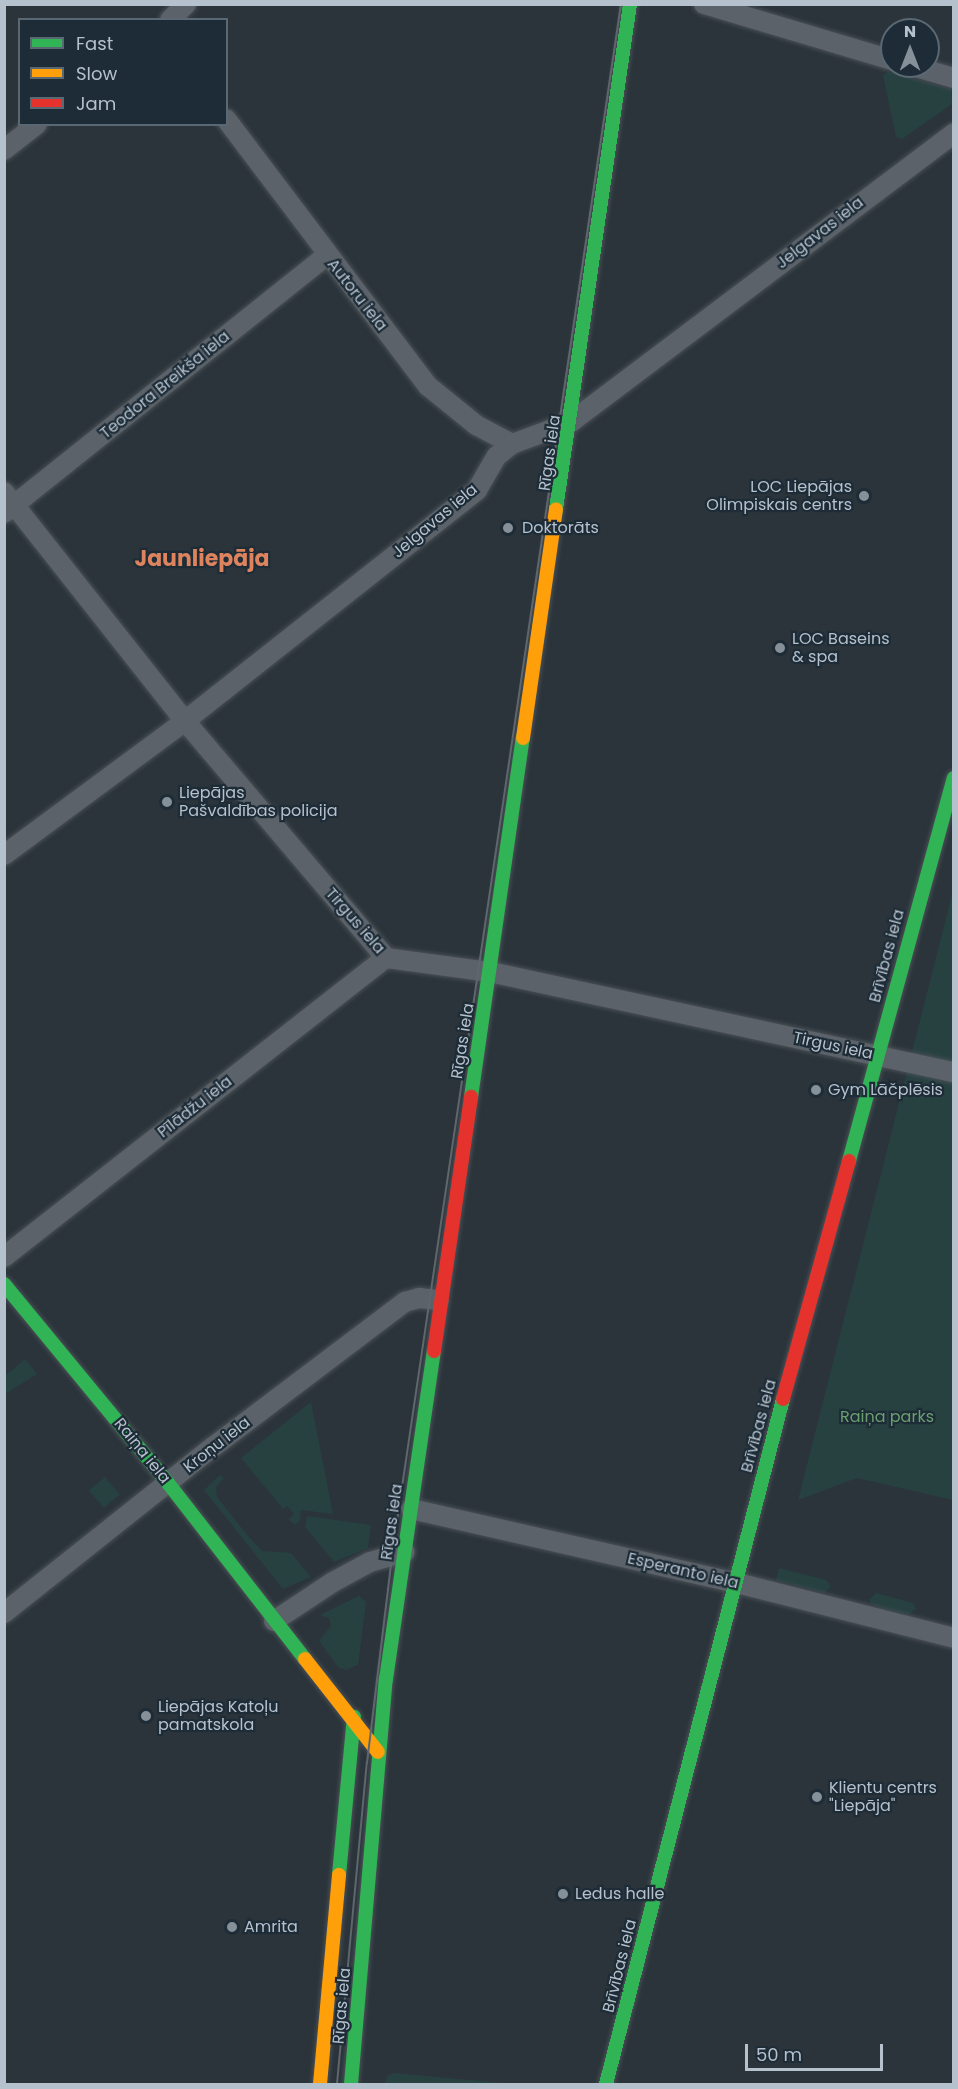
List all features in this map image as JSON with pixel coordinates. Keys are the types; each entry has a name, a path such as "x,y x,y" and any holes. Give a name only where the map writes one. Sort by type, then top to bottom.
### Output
{"main road":[{"name":"Rīgas iela","path":"352,2085 378,1752 439,1300 490,972 630,4"},
{"name":"Brīvības iela","path":"606,2085 877,1056 954,777"},
{"name":"Raiņa iela","path":"4,1284 168,1483 274,1621 354,1717 378,1752"},
{"name":"Rīgas iela","path":"320,2085 354,1717"}],"street":[{"path":"172,18 186,4"},
{"path":"704,4 880,56"},
{"name":"Autoru iela","path":"228,122 326,256 428,386 476,425 512,444"},
{"path":"4,150 34,126"},
{"name":"Jelgavas iela","path":"4,855 185,721 477,490 497,456 512,444 571,422 954,133"},
{"name":"Teodora Breikša iela","path":"8,503 326,256"},
{"name":"Tirgus iela","path":"8,503 185,721 386,958 490,972 954,1072"},
{"name":"Pīlādžu iela","path":"4,1257 386,958"},
{"name":"Kroņu iela","path":"4,1613 168,1483 405,1302 419,1298 439,1300"},
{"name":"Esperanto iela","path":"411,1509 737,1583 954,1638"},
{"path":"274,1621 333,1582 370,1563 405,1552"}],"green space":[{"path":"884,78 911,78 951,89 952,104 902,139 896,137"},
{"name":"Raiņa parks","path":"953,891 953,1500 857,1478 798,1500"},
{"path":"25,1359 37,1374 5,1394 5,1376"},
{"path":"311,1402 333,1514 301,1510 300,1521 294,1525 289,1519 294,1514 287,1506 283,1509 241,1458"},
{"path":"220,1475 224,1478 216,1487 217,1497 248,1536 262,1551 291,1553 311,1577 283,1589 204,1490"},
{"path":"105,1477 120,1495 104,1508 89,1490"},
{"path":"307,1516 371,1525 368,1548 334,1562 305,1527"},
{"path":"779,1568 826,1580 831,1586 825,1593 776,1580"},
{"path":"876,1593 913,1603 916,1609 908,1615 872,1605 869,1600"},
{"path":"359,1596 366,1602 358,1665 346,1670 338,1667 319,1641 331,1626 329,1618 320,1615"},
{"path":"394,2073 514,2084 385,2084 387,2076"}],"tram line":[{"path":"337,2084 367,1763 392,1555 621,4"}],"traffic: fast":[{"path":"556,509 630,4"},
{"path":"471,1097 523,738"},
{"path":"849,1161 954,778"},
{"path":"4,1284 168,1483 305,1659"},
{"path":"351,2084 386,1679 434,1351"},
{"path":"606,2084 783,1399"},
{"path":"339,1875 354,1717"}],"traffic: slow":[{"path":"523,738 556,509"},
{"path":"305,1659 378,1752"},
{"path":"320,2084 339,1875"}],"traffic: jam":[{"path":"434,1351 471,1097"},
{"path":"783,1399 849,1161"}],"place":[{"name":"LOC Liepājas Olimpiskais centrs","path":"864,496"},
{"name":"Doktorāts","path":"508,528"},
{"name":"LOC Baseins & spa","path":"780,648"},
{"name":"Liepājas Pašvaldības policija","path":"167,802"},
{"name":"Gym Lāčplēsis","path":"816,1090"},
{"name":"Liepājas Katoļu pamatskola","path":"146,1716"},
{"name":"Klientu centrs \"Liepāja\"","path":"817,1797"},
{"name":"Ledus halle","path":"563,1894"},
{"name":"Amrita","path":"232,1927"}],"district":[{"name":"Jaunliepāja","path":"202,559"}]}
